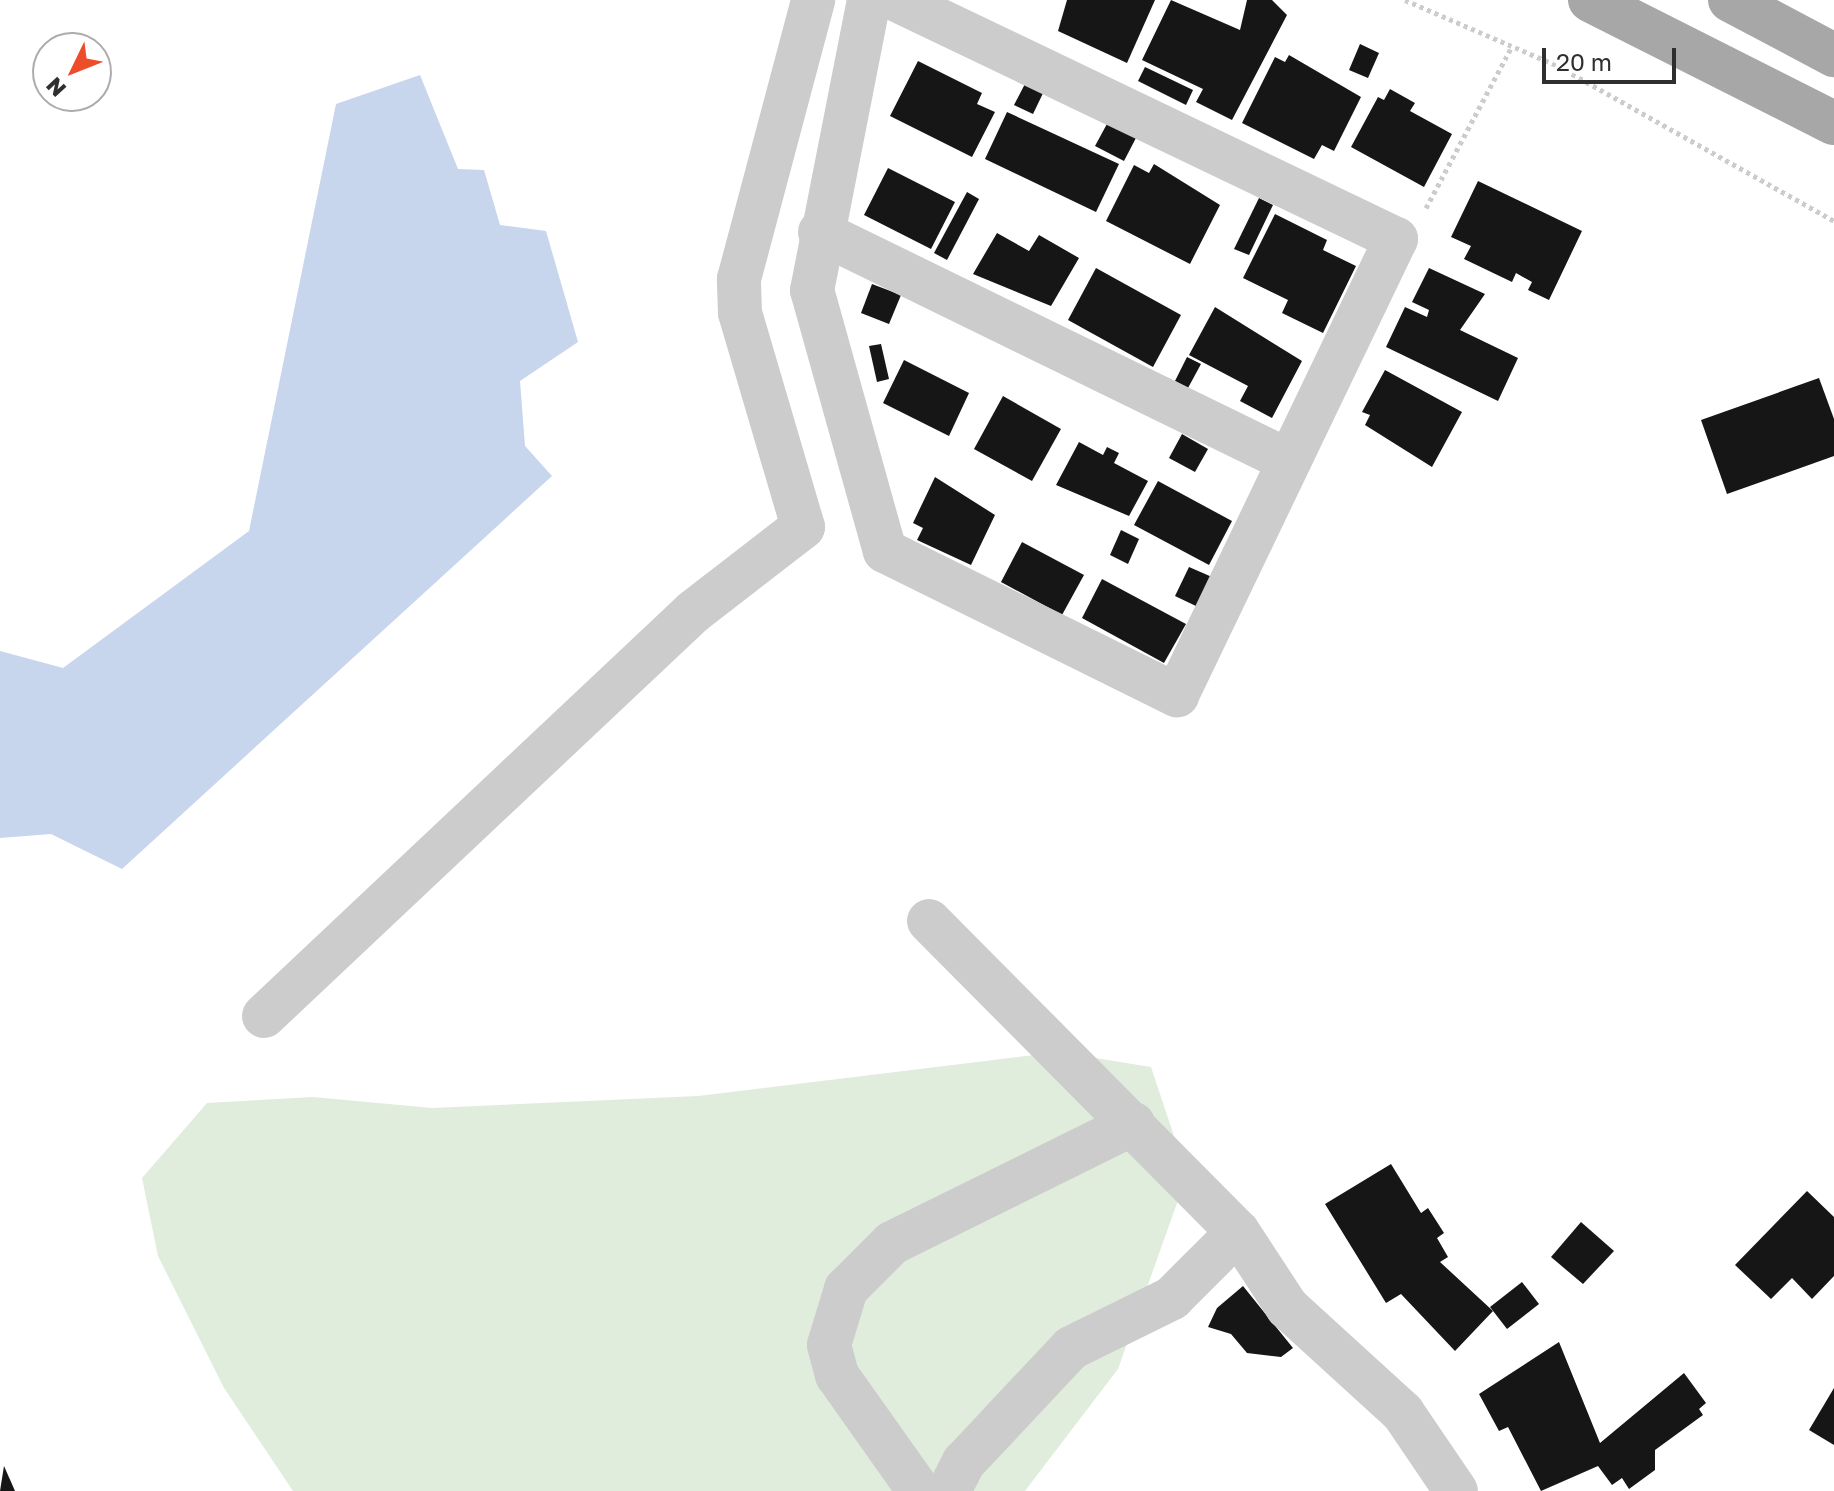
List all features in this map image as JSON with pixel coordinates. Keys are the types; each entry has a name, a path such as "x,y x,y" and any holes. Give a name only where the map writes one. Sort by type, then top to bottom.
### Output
{"main road":[{"path":"1590,0 1834,123"},
{"path":"1730,0 1834,55"}],"street":[{"path":"264,1016 693,612 803,527 740,313 739,279 813,0"},
{"path":"869,0 820,232 812,290 885,551 1177,695 1396,239 897,0"},
{"path":"820,232 1289,461"},
{"path":"929,921 1238,1232 1287,1307 1403,1413 1456,1491"},
{"path":"919,1491 837,1375 829,1345 846,1289 892,1243 1133,1124"},
{"path":"949,1491 964,1462 1071,1348 1172,1298 1238,1232"}],"path":[{"path":"1405,0 1512,46 1834,221"},
{"path":"1396,239 1412,234 1512,46"}],"green space":[{"path":"1058,1052 1151,1067 1187,1175 1118,1369 1025,1491 293,1491 224,1388 158,1256 142,1178 207,1103 313,1097 432,1108 698,1096"}],"water":[{"path":"420,75 458,169 484,170 500,225 546,231 578,342 520,381 525,446 552,476 122,869 51,834 0,838 0,651 63,668 249,531 336,104"}],"building":[{"path":"1067,0 1155,0 1127,63 1058,31"},
{"path":"1171,0 1240,30 1247,0 1272,0 1287,15 1232,120 1196,102 1203,89 1142,60"},
{"path":"1360,44 1379,53 1368,78 1349,70"},
{"path":"1289,55 1361,97 1334,151 1322,145 1314,159 1242,123 1275,57 1285,62"},
{"path":"918,61 982,93 977,104 995,112 972,157 890,116"},
{"path":"1145,67 1193,90 1186,105 1138,81"},
{"path":"1028,78 1046,87 1033,114 1014,105"},
{"path":"1390,89 1415,103 1410,111 1452,134 1424,187 1351,147 1378,97 1384,100"},
{"path":"1007,112 1119,164 1096,212 985,159"},
{"path":"1108,122 1137,136 1124,161 1095,146"},
{"path":"1154,164 1220,205 1190,264 1106,221 1134,165 1149,173"},
{"path":"888,168 955,202 931,249 864,215"},
{"path":"1478,181 1582,231 1549,300 1528,290 1532,282 1516,273 1512,282 1464,259 1471,246 1451,237"},
{"path":"967,192 979,199 947,260 934,253"},
{"path":"1259,198 1273,205 1249,255 1234,249"},
{"path":"1275,214 1327,240 1323,250 1356,266 1323,333 1282,313 1288,300 1243,278"},
{"path":"997,233 1029,251 1039,235 1079,258 1051,306 973,274"},
{"path":"1096,268 1181,315 1153,367 1068,320"},
{"path":"1429,268 1485,294 1460,330 1518,358 1498,401 1386,347 1405,307 1427,317 1429,310 1412,302"},
{"path":"872,284 901,295 889,324 861,313"},
{"path":"1215,307 1302,361 1272,418 1240,401 1248,386 1189,355"},
{"path":"881,344 889,379 877,382 869,346"},
{"path":"1187,357 1201,364 1188,388 1175,381"},
{"path":"904,360 969,393 949,436 883,403"},
{"path":"1385,370 1462,412 1432,467 1365,425 1370,415 1362,412"},
{"path":"1819,378 1834,419 1834,456 1727,494 1701,420"},
{"path":"1003,396 1061,429 1032,481 974,449"},
{"path":"1182,434 1208,449 1195,472 1169,458"},
{"path":"1079,442 1103,455 1107,447 1119,453 1114,463 1148,481 1129,516 1056,485"},
{"path":"935,477 995,515 971,565 917,540 923,528 913,523"},
{"path":"1158,481 1232,521 1209,565 1134,525"},
{"path":"1121,530 1139,539 1128,564 1110,555"},
{"path":"1022,542 1084,575 1062,615 1001,582"},
{"path":"1189,567 1212,577 1198,607 1175,596"},
{"path":"1102,579 1186,624 1164,663 1082,618"},
{"path":"1391,1164 1421,1213 1428,1208 1444,1233 1437,1238 1448,1257 1440,1262 1493,1311 1455,1351 1401,1294 1386,1303 1325,1204"},
{"path":"1807,1191 1834,1217 1834,1276 1812,1299 1792,1278 1771,1299 1735,1265"},
{"path":"1581,1222 1614,1251 1583,1284 1551,1257"},
{"path":"1522,1282 1539,1304 1507,1329 1490,1307"},
{"path":"1243,1286 1293,1348 1281,1357 1247,1353 1231,1334 1208,1327 1217,1308"},
{"path":"1559,1342 1600,1443 1684,1373 1706,1403 1699,1409 1703,1415 1655,1450 1655,1470 1629,1489 1622,1478 1612,1485 1598,1466 1541,1491 1508,1427 1499,1431 1479,1394"},
{"path":"1834,1388 1834,1445 1809,1430"},
{"path":"4,1466 15,1491 0,1491"}]}
